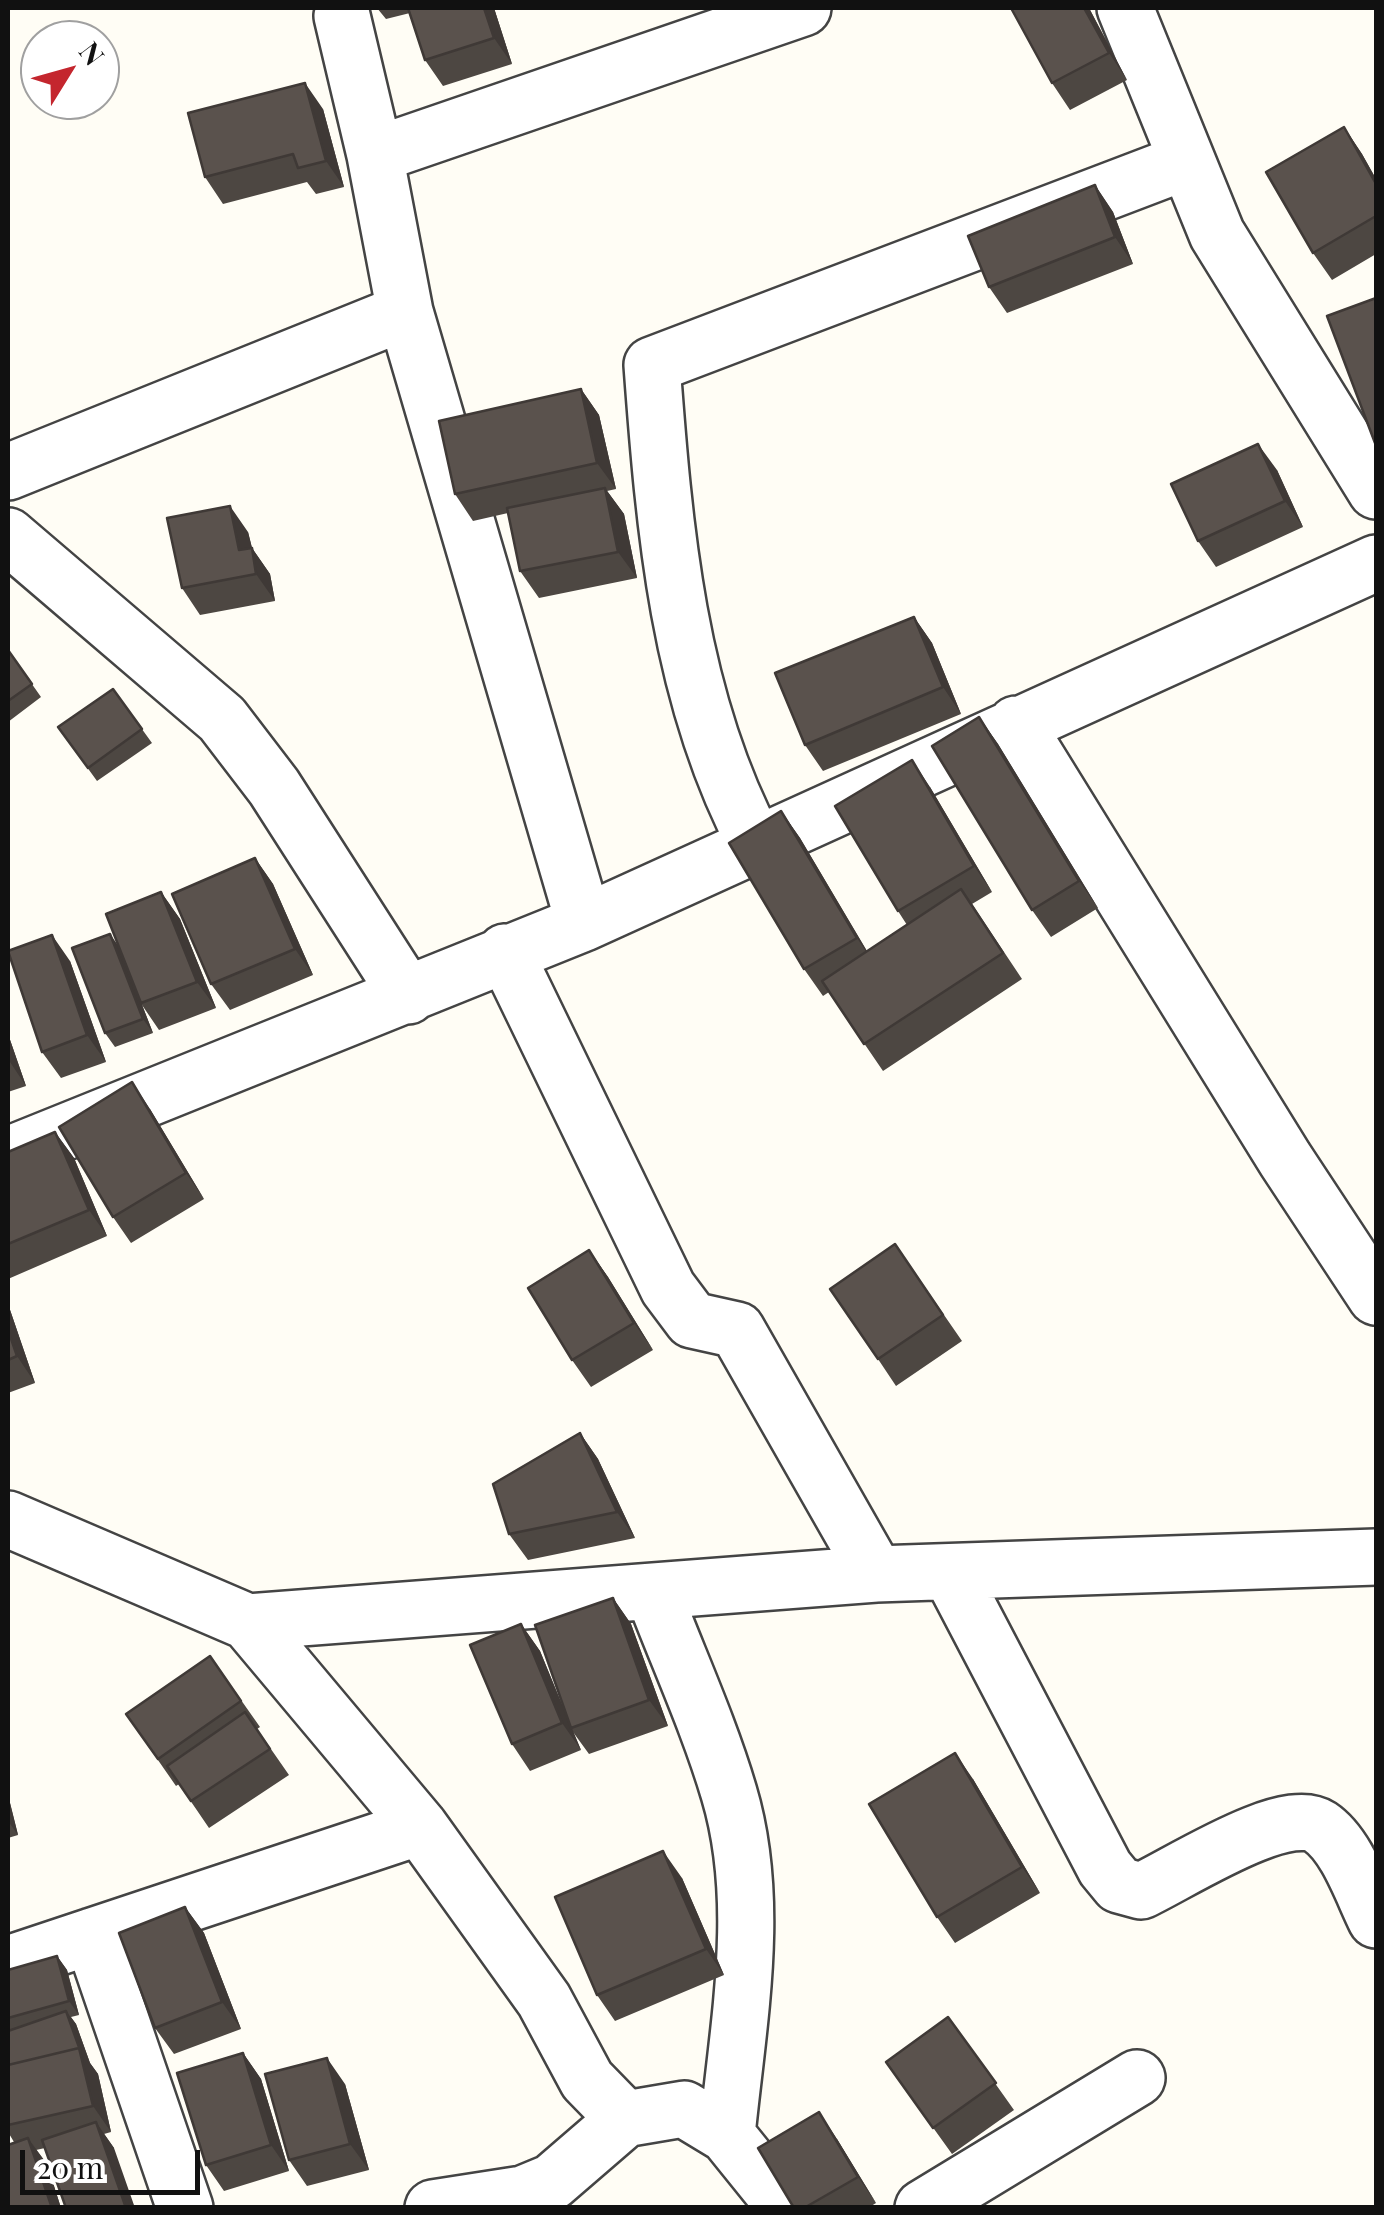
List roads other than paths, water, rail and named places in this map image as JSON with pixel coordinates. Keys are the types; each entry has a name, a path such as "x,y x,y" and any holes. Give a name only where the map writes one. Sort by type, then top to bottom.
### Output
{"street":[{"path":"376,155 802,8"},
{"path":"1125,8 1185,162 1218,234 1376,491"},
{"path":"342,16 376,155 405,312 584,924"},
{"path":"756,844 710,741 676,597 652,364 1185,162"},
{"path":"8,472 405,312"},
{"path":"8,536 222,719 274,787 408,996"},
{"path":"8,1156 408,996 505,952 584,924 1376,563"},
{"path":"1016,724 1284,1159 1376,1297"},
{"path":"505,952 668,1288 692,1320 737,1330 876,1574"},
{"path":"8,1519 248,1622 420,1826 544,2000 587,2080 626,2120"},
{"path":"248,1622 876,1574 1376,1558"},
{"path":"951,1574 1104,1868 1118,1884 1141,1891 1296,1820 1318,1826 1335,1842 1376,1920"},
{"path":"653,1592 730,1794 742,1856 746,1942 727,2135"},
{"path":"8,1964 420,1826"},
{"path":"92,1936 185,2208"},
{"path":"923,2208 1137,2078"},
{"path":"433,2208 523,2194 552,2182 626,2120 684,2109 727,2135 786,2208"}]}
